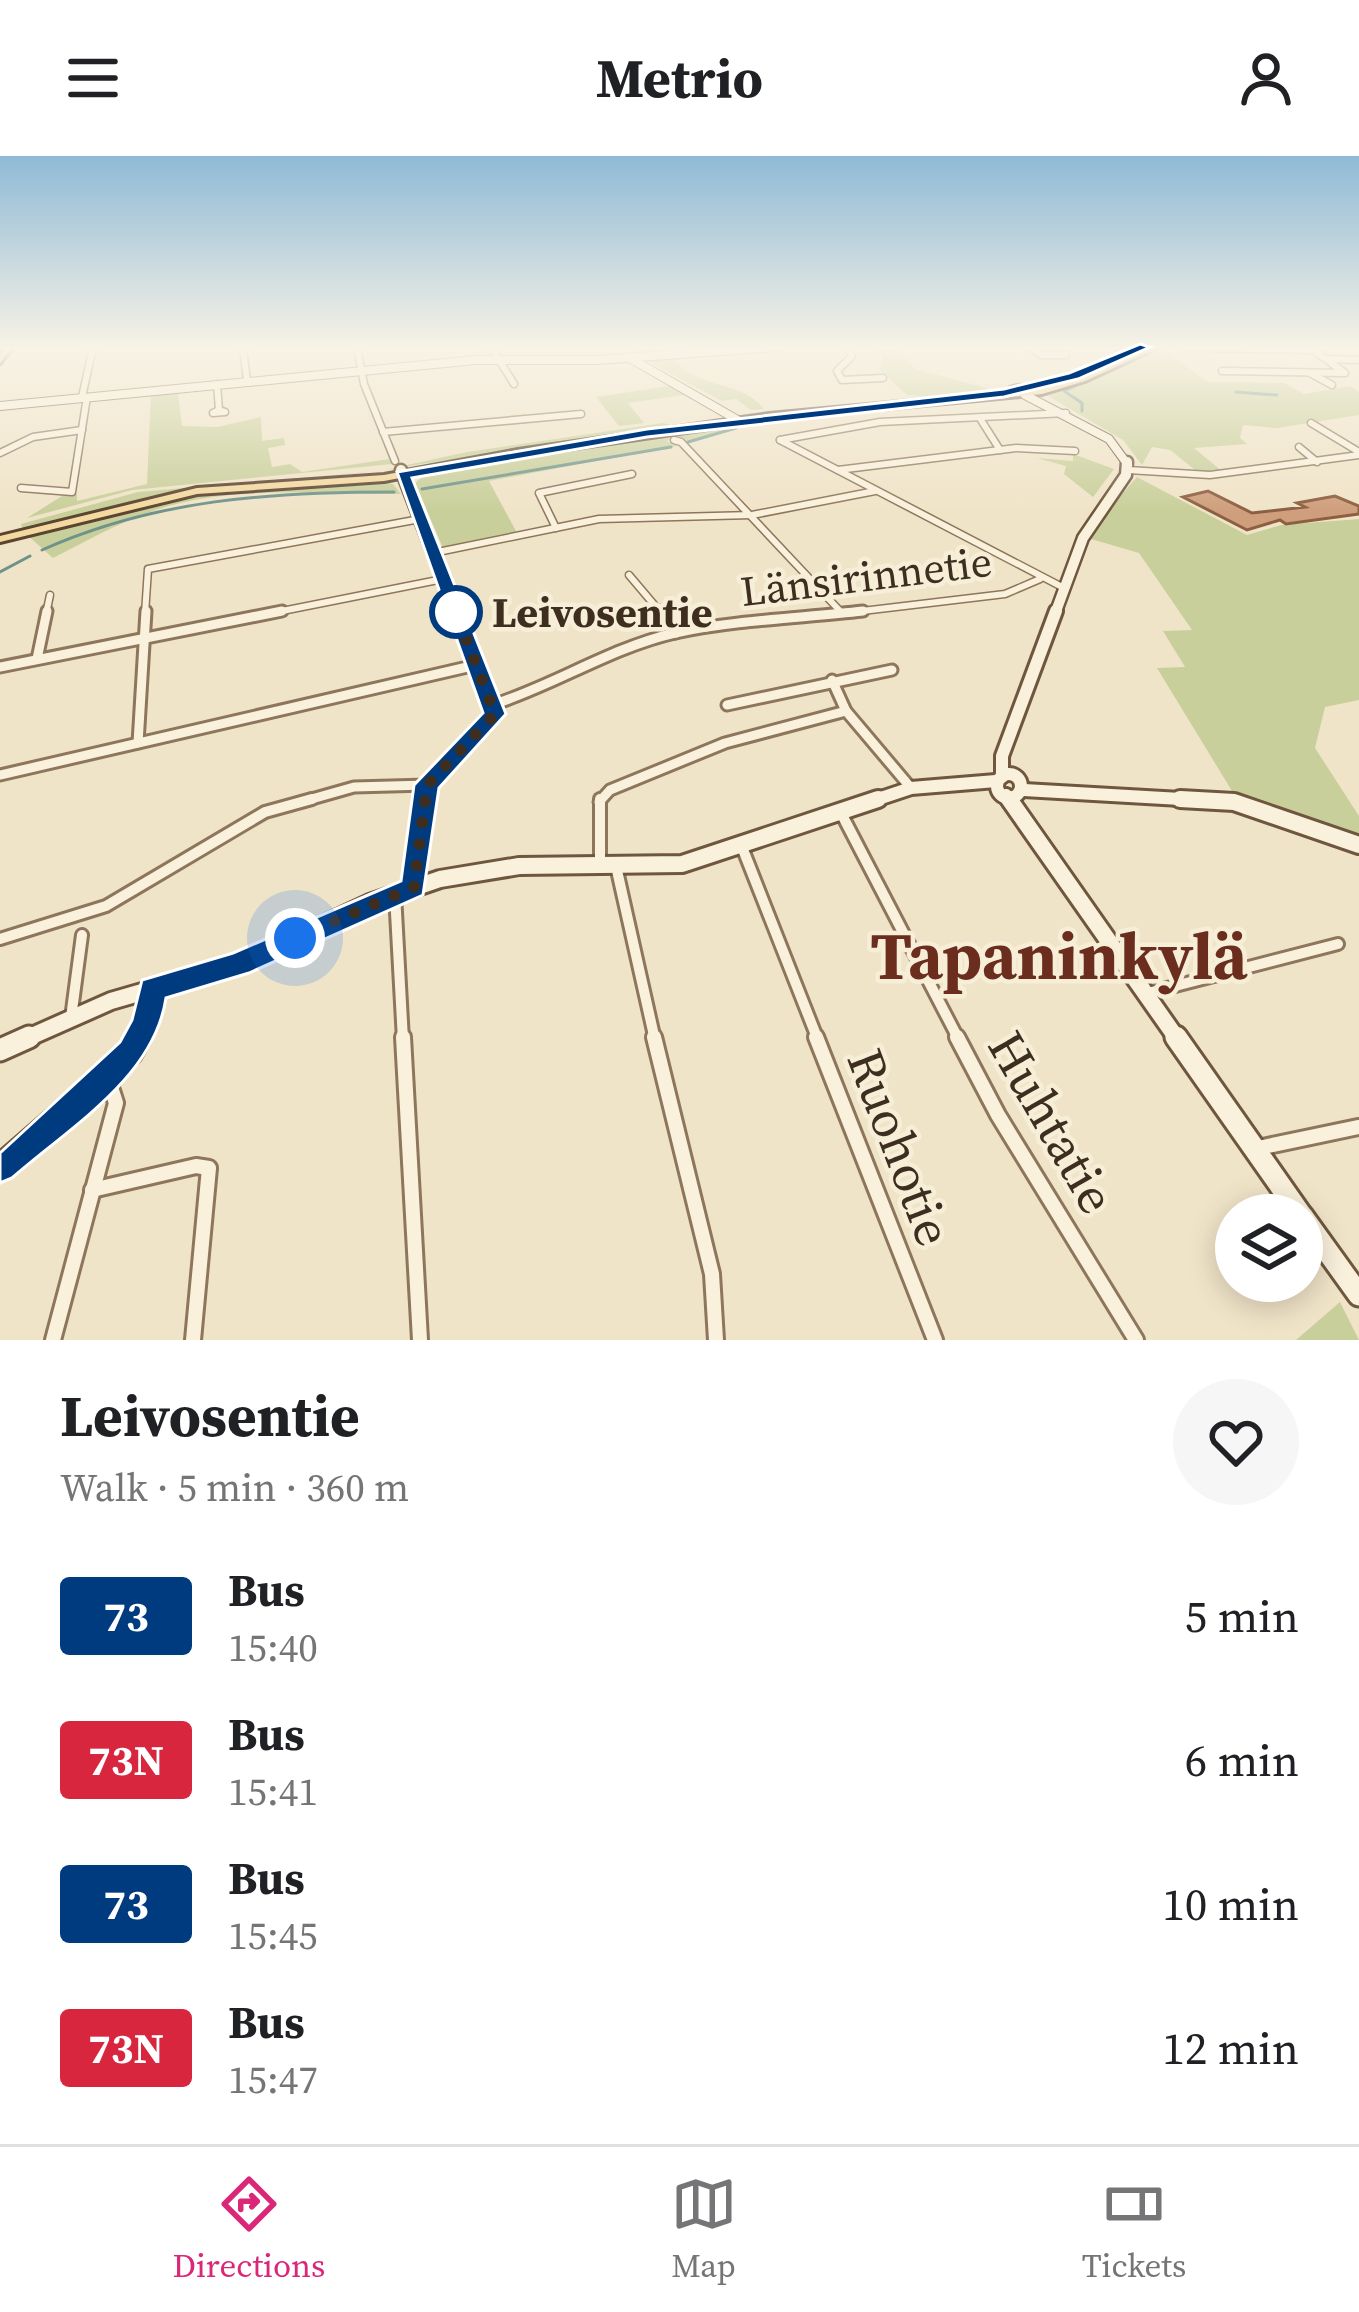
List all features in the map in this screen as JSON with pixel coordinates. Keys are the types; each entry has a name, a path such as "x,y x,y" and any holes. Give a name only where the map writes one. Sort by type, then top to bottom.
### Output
{"main road":[{"path":"0,539 164,496 302,482 740,421 939,402"}],"street":[{"path":"0,406 35,402"},
{"path":"21,488 72,492 84,402"},
{"path":"218,402 219,410"},
{"path":"371,402 493,705 492,721 427,785 414,887"},
{"path":"707,402 740,421"},
{"path":"1047,402 1115,443 1127,459 1128,470 1091,520 1064,588 1007,749 1010,786 1032,830 1285,1194"},
{"path":"981,420 984,415 1036,418 1066,413"},
{"path":"383,432 581,414"},
{"path":"981,420 909,419 824,428 780,440 1040,580 1064,588"},
{"path":"981,420 1000,450"},
{"path":"1311,423 1359,454"},
{"path":"0,453 33,437 82,430"},
{"path":"674,440 752,515 841,612"},
{"path":"1299,447 1317,462"},
{"path":"838,470 1000,450 1075,451"},
{"path":"1128,470 1202,476 1359,454"},
{"path":"556,528 539,494 632,474"},
{"path":"434,553 640,515 752,515 875,490"},
{"path":"138,743 148,569 420,519"},
{"path":"629,575 641,584 676,633"},
{"path":"0,667 443,579"},
{"name":"Länsirinnetie","path":"493,705 587,661 676,633 1005,594 1040,580"},
{"path":"38,659 50,595"},
{"path":"0,775 476,664"},
{"path":"727,705 892,670"},
{"path":"832,680 847,711 910,788"},
{"path":"716,1340 712,1274 618,890 608,866 598,800 725,743 847,711"},
{"path":"0,939 106,906 265,812 353,787 427,785"},
{"path":"0,1050 70,1018 238,964 414,887 488,869 681,864 910,788 1010,786 1234,802 1359,845"},
{"name":"Huhtatie","path":"841,811 998,1115 1136,1340"},
{"name":"Ruohotie","path":"742,847 935,1340"},
{"path":"395,894 420,1340"},
{"path":"70,1018 82,935"},
{"path":"1144,994 1338,944"},
{"path":"0,1166 106,1075 142,1036 153,989"},
{"path":"53,1340 116,1103 106,1075"},
{"path":"1252,1149 1358,1127"},
{"path":"92,1190 196,1166 209,1168 212,1181 193,1340"},
{"path":"1323,1246 1359,1295"}],"green space":[{"path":"151,402 179,402 182,426 217,427 261,417 262,441 284,438 285,445 268,448 272,467 290,464 302,472 390,459 392,464 132,490 27,518 62,496 77,494 77,501 147,484"},
{"path":"600,402 633,402 628,403 644,423 619,426"},
{"path":"740,402 757,402 764,409 751,410"},
{"path":"865,402 887,402 757,414"},
{"path":"1059,402 1359,402 1359,415 1277,428 1243,425 1240,438 1247,444 1194,448 1223,472 1199,473 1170,450 1152,447 1142,465 1123,440"},
{"path":"748,423 686,443 670,436 667,442 682,445 489,481 517,533 443,548 415,483 422,477 540,452"},
{"path":"671,425 384,470 467,452"},
{"path":"1073,454 1114,469 1093,497 1064,474 1066,466 1037,458 1073,461"},
{"path":"379,471 195,489 23,530 21,524 138,492"},
{"path":"1137,477 1247,535 1281,525 1359,519 1359,700 1325,707 1315,748 1359,816 1359,840 1235,796 1157,668 1185,667 1163,631 1192,630 1139,553 1091,539 1099,520"},
{"path":"378,481 393,484 401,494 272,493 208,498 147,513 53,558 27,535 197,493"},
{"path":"1340,1302 1359,1340 1296,1340"}],"building":[{"path":"1208,491 1252,513 1305,507 1297,503 1335,496 1359,506 1359,514 1286,524 1280,520 1247,530 1183,497"}],"waterway":[{"path":"1081,402 1082,411"},
{"path":"688,442 736,428"},
{"path":"422,489 671,447"},
{"path":"42,550 171,509 259,497 394,492"},
{"path":"0,572 30,556"}],"bus line":[{"name":"73","path":"0,1166 131,1053 147,1022 153,989 238,964 414,887 421,802 427,785 495,714 403,475 647,433 939,402"}],"place":[{"name":"Leivosentie","path":"456,612"}],"district":[{"name":"Tapaninkylä","path":"1059,956"}],"route":[{"path":"295,938 414,887 421,802 427,785 495,714 453,605 456,612"}]}
